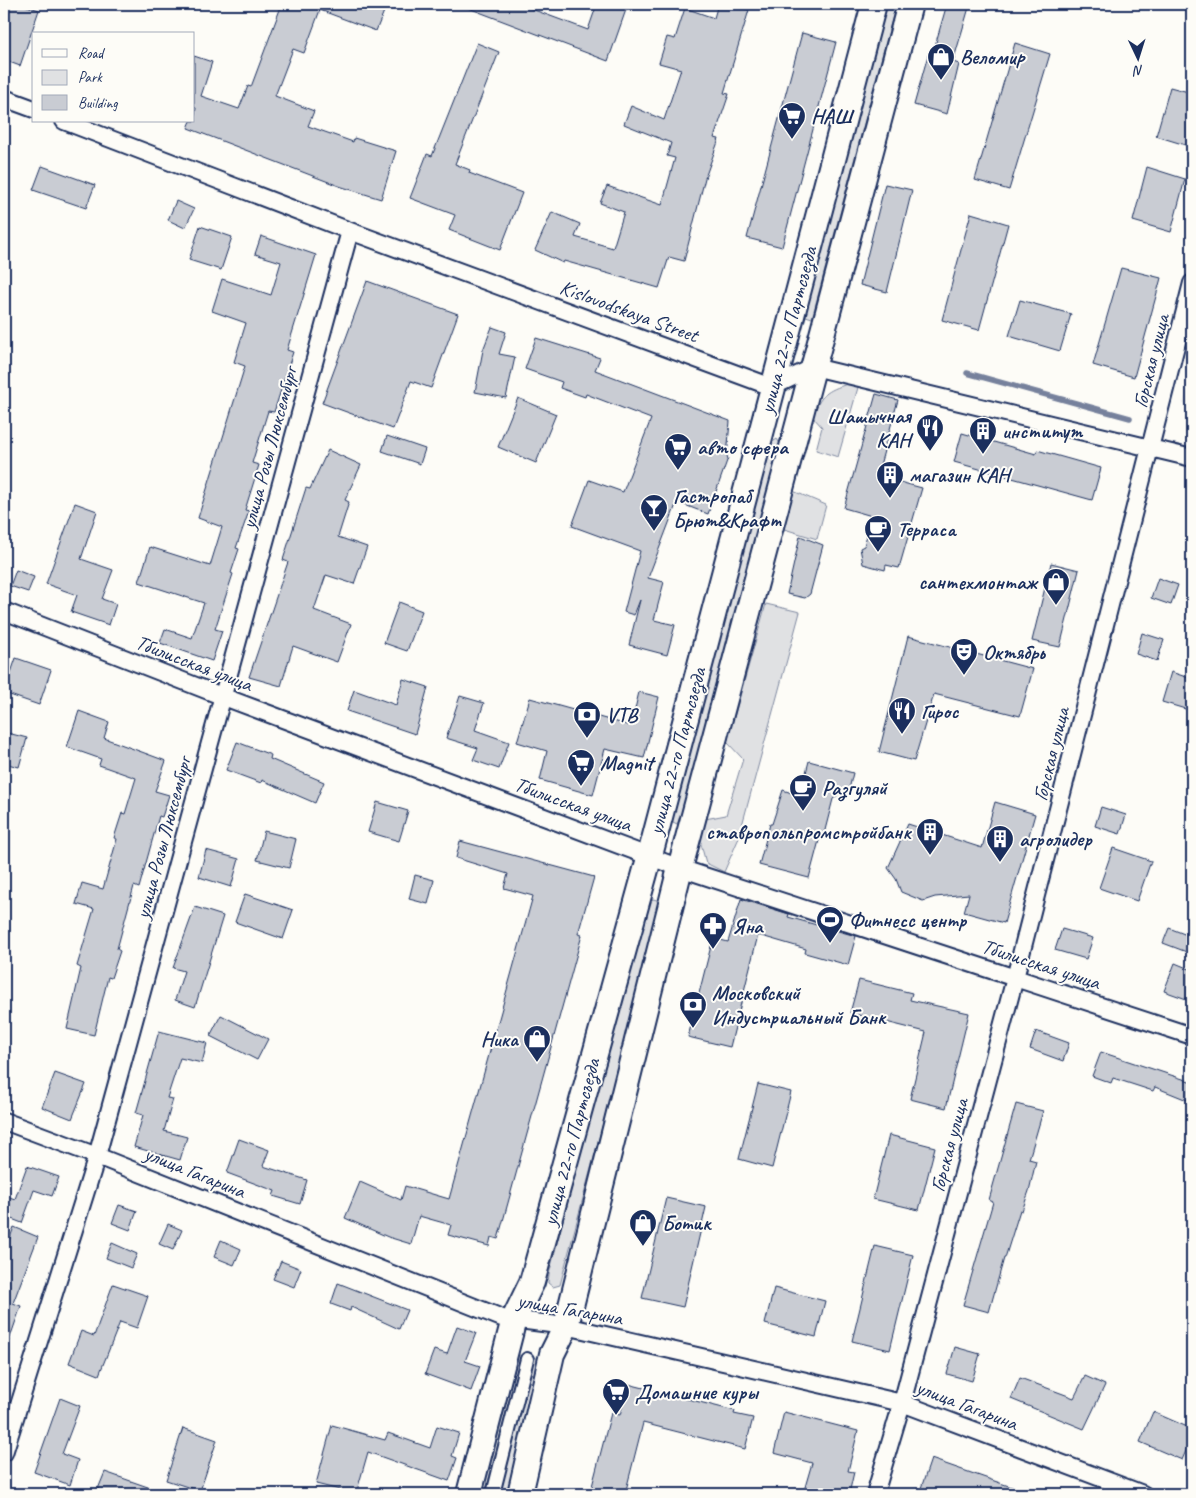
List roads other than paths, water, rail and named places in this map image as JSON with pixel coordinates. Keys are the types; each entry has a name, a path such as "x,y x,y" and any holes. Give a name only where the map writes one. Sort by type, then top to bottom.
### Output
{"main road":[{"name":"улица 22-го Партсъезда","path":"469,1494 514,1319 532,1282 650,855 874,4"},
{"name":"улица 22-го Партсъезда","path":"520,1494 552,1354 566,1326 680,868 910,4"}],"street":[{"path":"4,98 32,109"},
{"name":"Kislovodskaya Street","path":"67,122 350,231 772,387"},
{"name":"улица Розы Люксембург","path":"4,1453 97,1156 350,231"},
{"name":"Горская улица","path":"875,1494 902,1403 1015,978 1192,283"},
{"path":"772,387 814,367 1192,458"},
{"name":"Тбилисская улица","path":"4,611 224,697 650,855 680,868 1192,1036"},
{"name":"улица Гагарина","path":"4,1121 97,1156 502,1318 566,1326 902,1403 1143,1494"},
{"path":"494,1494 527,1359"}],"waterway":[{"path":"967,373 1130,418"}],"place":[{"name":"Веломир","path":"941,81"},
{"name":"НАШ","path":"792,140"},
{"name":"Шашычная КАН","path":"930,452"},
{"name":"институт","path":"983,455"},
{"name":"авто сфера","path":"678,471"},
{"name":"магазин КАН","path":"890,499"},
{"name":"Гастропаб Брют&Крафт","path":"654,532"},
{"name":"Терраса","path":"878,553"},
{"name":"сантехмонтаж","path":"1056,606"},
{"name":"Октябрь","path":"964,676"},
{"name":"Гирос","path":"902,735"},
{"name":"VTB","path":"587,739"},
{"name":"Magnit","path":"581,787"},
{"name":"Разгуляй","path":"803,812"},
{"name":"ставропольпромстройбанк","path":"930,856"},
{"name":"агролидер","path":"1000,863"},
{"name":"Фитнесс центр","path":"830,944"},
{"name":"Яна","path":"713,950"},
{"name":"Московский Индустриальный Банк","path":"693,1029"},
{"name":"Ника","path":"537,1063"},
{"name":"Ботик","path":"643,1247"},
{"name":"Домашние куры","path":"616,1416"}]}
